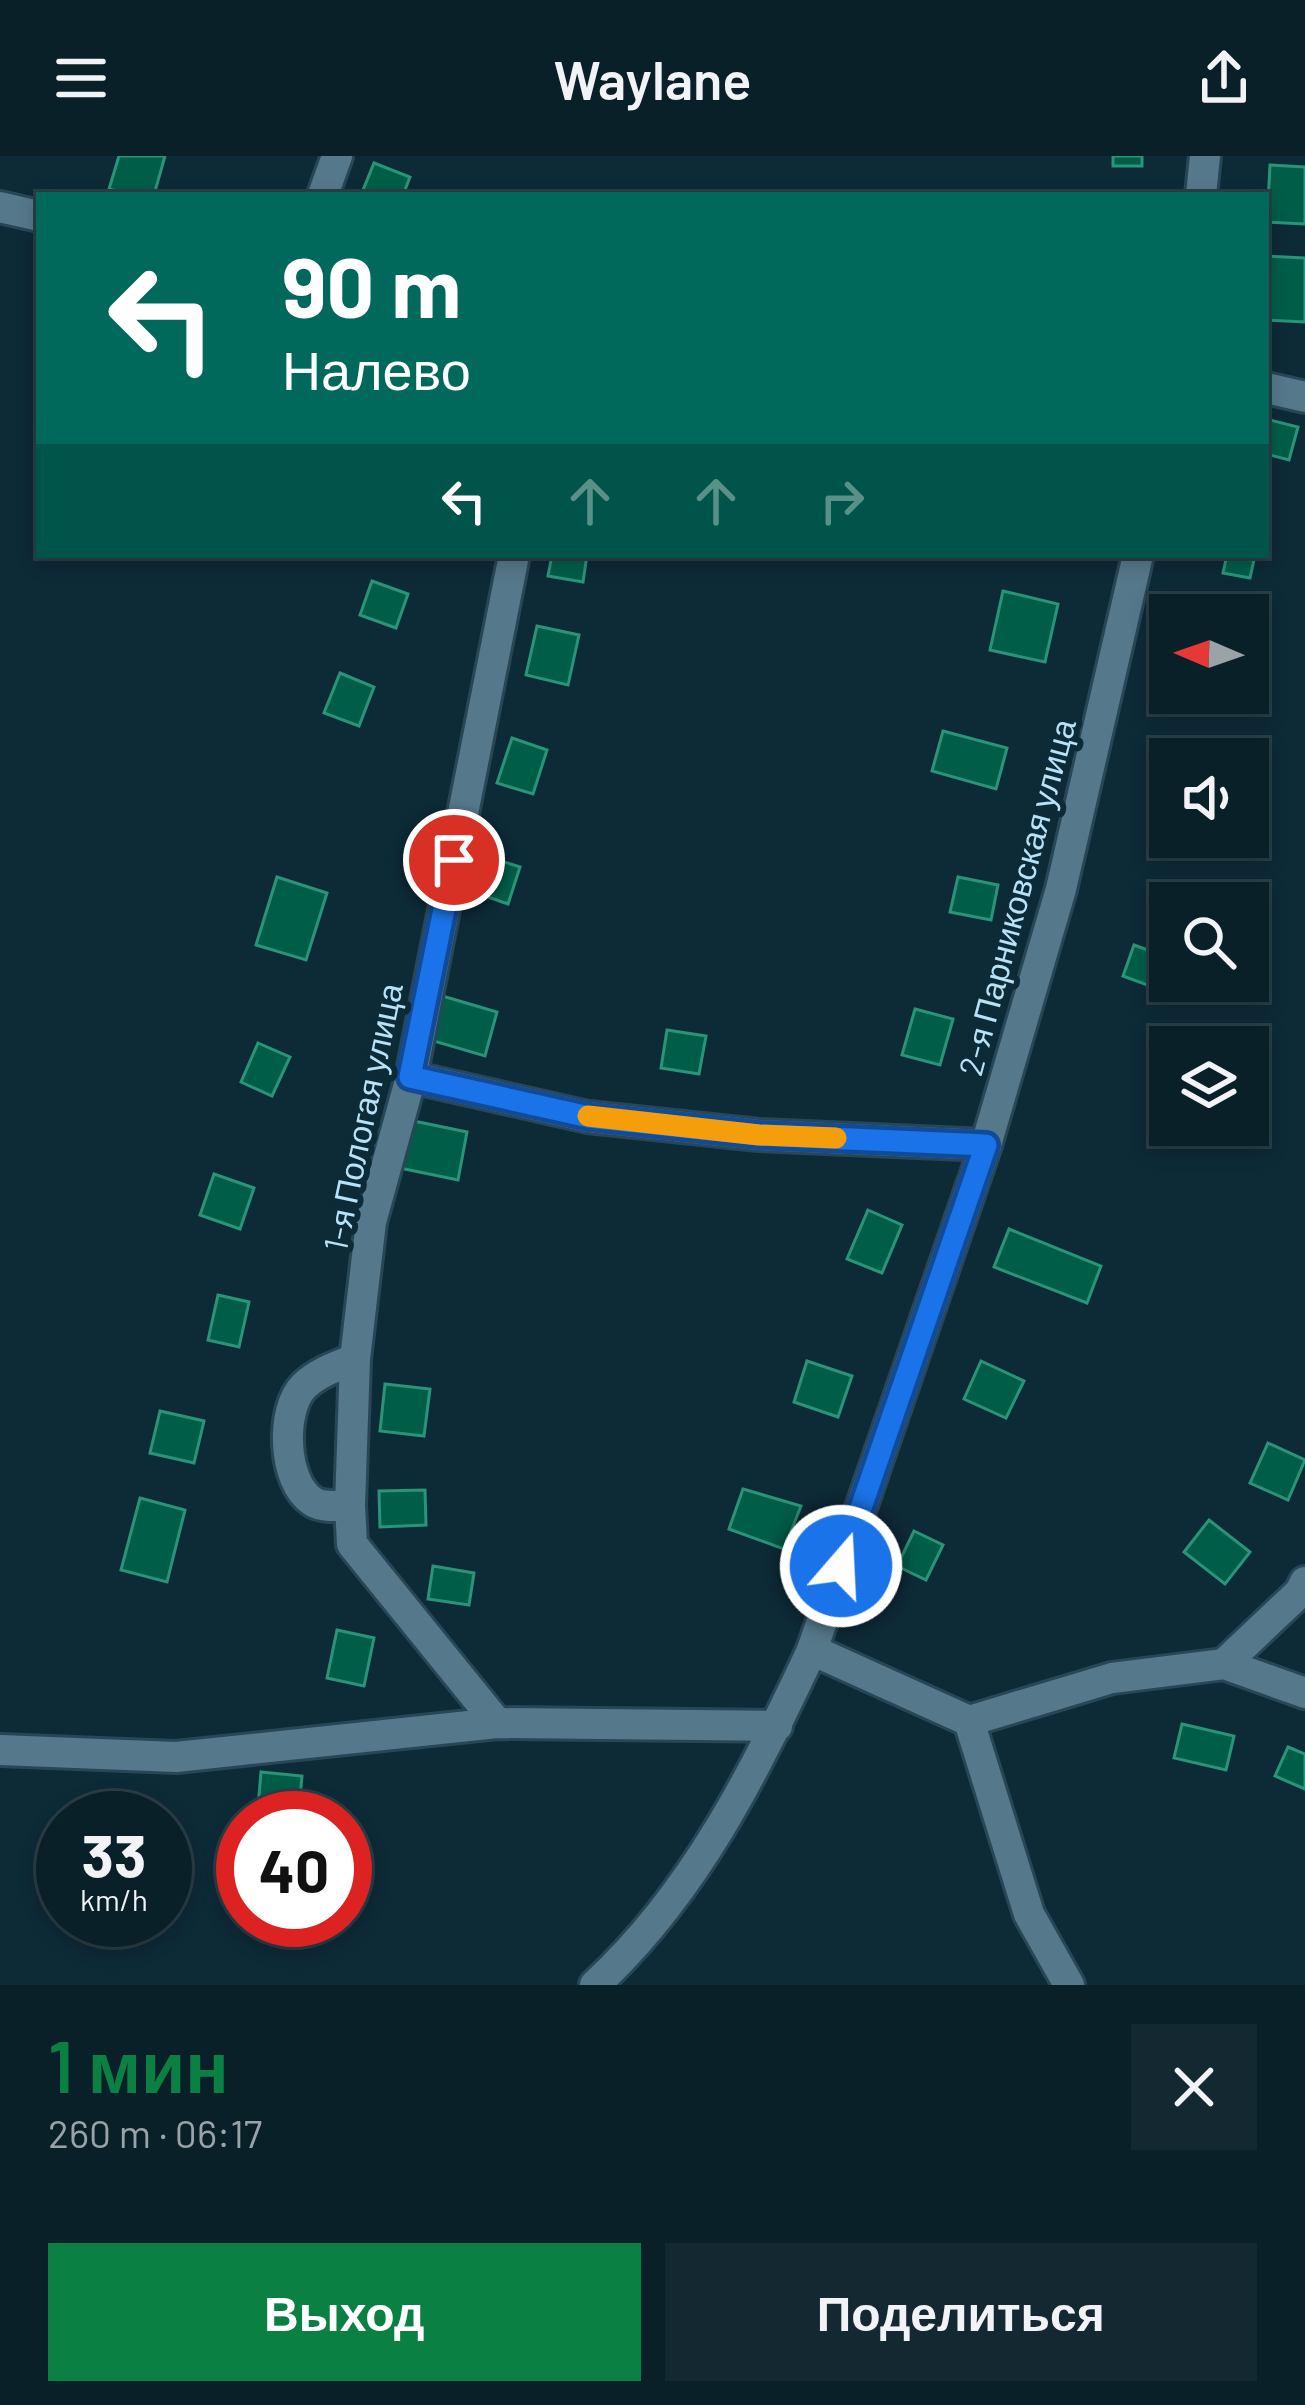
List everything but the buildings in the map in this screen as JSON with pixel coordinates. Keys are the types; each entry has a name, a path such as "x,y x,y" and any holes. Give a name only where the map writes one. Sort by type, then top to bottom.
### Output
{"street":[{"path":"324,192 337,156"},
{"path":"1201,192 1204,156"},
{"path":"0,207 36,215"},
{"path":"1269,389 1305,397"},
{"name":"1-я Пологая улица","path":"497,1723 352,1544 350,1505 355,1359 370,1222 410,1077 513,558"},
{"name":"2-я Парниковская улица","path":"595,1985 622,1960 708,1849 777,1726 812,1650 986,1145 1061,889 1137,558"},
{"path":"410,1077 589,1117 759,1135 986,1145"},
{"path":"350,1505 314,1503 296,1484 288,1446 289,1414 302,1388 355,1359"},
{"path":"1224,1664 1303,1589"},
{"path":"812,1650 969,1721 1112,1678 1224,1664 1305,1693"},
{"path":"969,1721 1029,1913 1070,1985"},
{"path":"0,1750 176,1757 497,1723 777,1726"}],"slow traffic":[{"path":"588,1116 759,1135 836,1138"}],"route":[{"path":"454,860 410,1077 589,1117 759,1135 986,1145 841,1566"}]}
